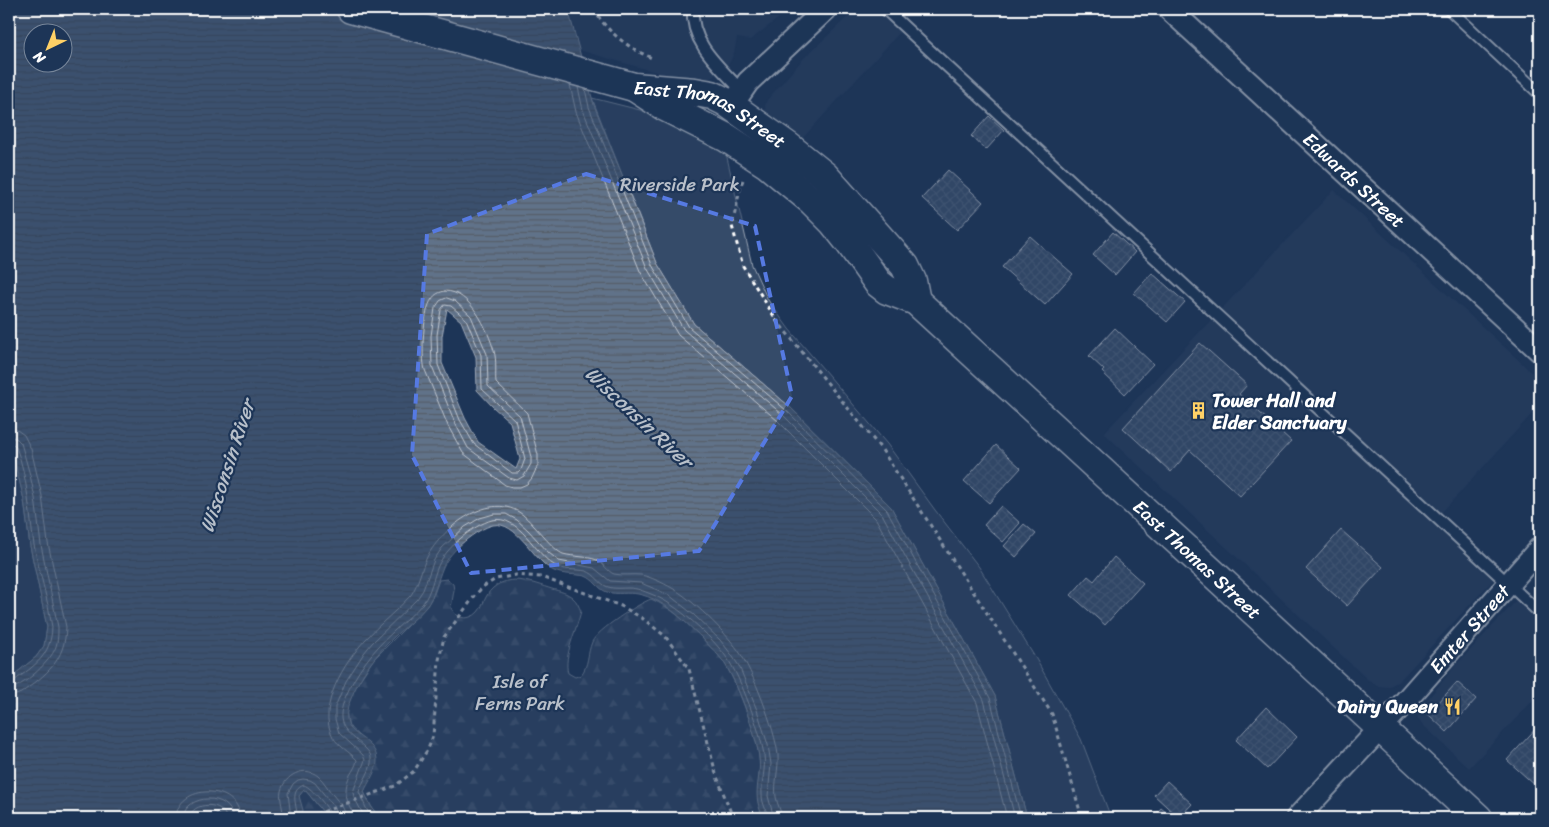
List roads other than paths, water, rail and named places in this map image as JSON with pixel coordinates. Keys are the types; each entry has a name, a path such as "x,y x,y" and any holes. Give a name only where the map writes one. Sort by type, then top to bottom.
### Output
{"main road":[{"path":"351,9 634,87"},
{"name":"East Thomas Street","path":"634,87 706,93 718,98 736,98 825,176 906,266 912,281 916,301"},
{"name":"East Thomas Street","path":"634,87 665,107 727,138 767,164 812,201 833,222 878,283 888,290 916,301 1478,818"}],"street":[{"path":"736,98 748,82 826,9"},
{"name":"Edwards Street","path":"1169,9 1540,351"},
{"name":"Emter Street","path":"1297,818 1381,728 1540,548"}],"lane":[{"path":"694,9 696,33 708,56 736,98"},
{"path":"884,9 1540,613"},
{"path":"1448,9 1540,94"}],"water":[{"name":"Wisconsin River","path":"9,9 568,9 594,105 657,263 694,324 790,407 891,507 995,696 1027,818 764,818 757,794 760,765 754,735 734,681 716,652 665,605 638,594 607,592 585,576 554,571 539,559 518,535 502,525 493,525 479,531 451,554 443,567 434,593 426,607 376,656 364,673 350,701 347,713 351,729 370,745 375,751 377,759 374,772 364,792 379,818 328,818 304,790 299,796 303,810 302,818 223,818 212,811 204,811 193,818 9,818 9,679 36,657 44,646 47,627 30,546 24,500 9,442","holes":["447,309 461,321 476,357 477,390 510,422 520,459 516,469 478,442 465,418 442,363 442,336"]}],"place":[{"name":"Tower Hall and Elder Sanctuary","path":"1198,411"},
{"name":"Dairy Queen","path":"1452,706"}],"park label":[{"name":"Riverside Park","path":"680,184"},
{"name":"Isle of Ferns Park","path":"520,692"}]}
